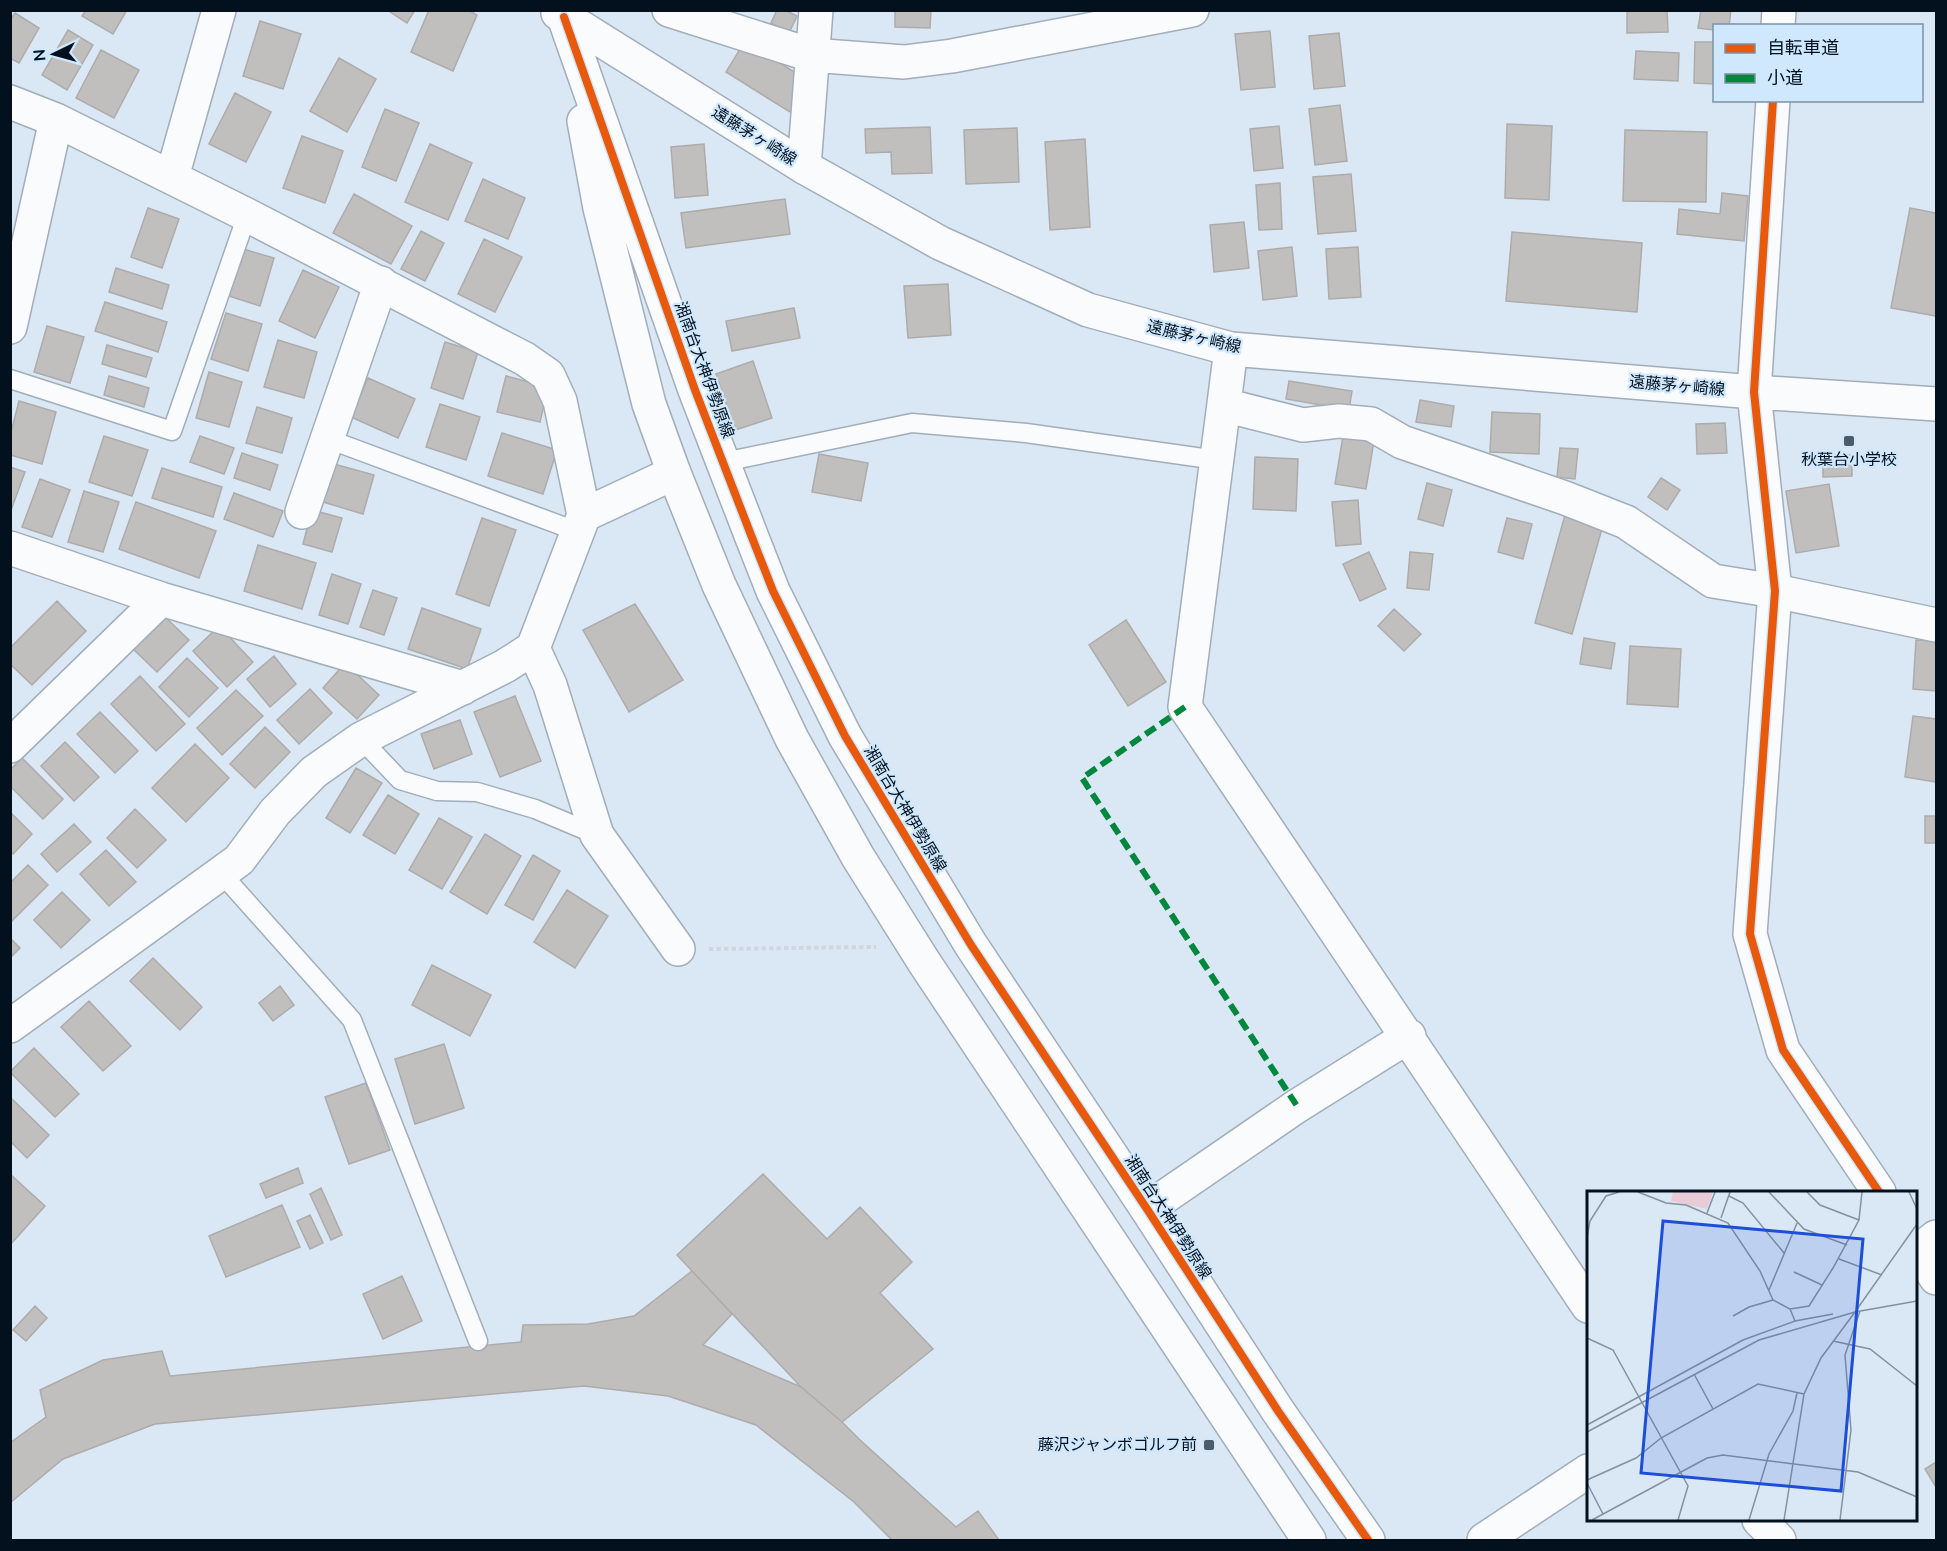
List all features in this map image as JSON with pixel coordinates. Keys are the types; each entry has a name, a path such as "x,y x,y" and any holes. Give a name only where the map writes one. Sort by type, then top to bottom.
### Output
{"street":[{"path":"172,177 219,10"},
{"path":"669,10 811,55 904,62 952,56 1192,10"},
{"path":"804,167 816,10"},
{"path":"560,13 600,208 649,404 719,585 792,739 858,857 915,947 1309,1540"},
{"name":"遠藤茅ヶ崎線","path":"560,13 804,167 940,243 1088,310 1231,349 1754,392 1936,404"},
{"name":"湘南台大神伊勢原線","path":"560,13 695,390 773,591 845,736 971,945 1148,1209 1278,1411 1368,1540"},
{"path":"10,102 56,120 247,215 525,359 548,375 560,401 580,523 533,648 505,666 361,739 314,772 275,812 239,860 10,1026"},
{"path":"1773,102 1754,392 1775,591 1750,934 1783,1050 1878,1191"},
{"path":"10,327 56,120"},
{"path":"302,512 381,283"},
{"path":"1231,349 1185,707 1587,1304"},
{"path":"1224,405 1303,425 1339,421 1371,424 1402,442 1565,498 1626,522 1713,581 1775,591 1936,625"},
{"path":"580,523 674,473"},
{"path":"10,549 161,599 463,688"},
{"path":"10,746 161,599"},
{"path":"533,648 550,685 597,835 678,949"},
{"path":"1148,1209 1297,1106 1408,1036"},
{"path":"1922,1247 1936,1278"},
{"path":"1484,1540 1587,1472"},
{"path":"1760,1521 1779,1540"}],"lane":[{"path":"10,379 172,431 247,215"},
{"path":"724,462 912,423 1026,433 1217,460"},
{"path":"328,439 580,523"},
{"path":"361,739 400,780 437,790 477,792 536,809 597,835"},
{"path":"221,873 352,1020 478,1341"}],"path":[{"path":"678,949 915,947"}],"building":[{"path":"86,10 127,10 113,34 82,16"},
{"path":"387,10 415,10 407,23"},
{"path":"429,10 468,10 477,15 453,71 411,52"},
{"path":"777,10 785,10 797,16 789,33 771,23"},
{"path":"895,10 931,10 930,28 895,27"},
{"path":"1627,10 1667,10 1668,32 1627,33"},
{"path":"1701,10 1731,10 1729,24 1713,24 1713,30 1698,28"},
{"path":"15,13 39,28 19,63 10,58 10,20"},
{"path":"260,21 301,34 283,89 243,76"},
{"path":"68,30 93,45 67,90 42,75"},
{"path":"1270,31 1275,87 1241,90 1235,34"},
{"path":"1339,33 1345,86 1314,89 1309,36"},
{"path":"745,41 810,82 790,112 726,72"},
{"path":"1695,42 1713,42 1713,84 1694,83"},
{"path":"101,50 139,70 114,118 76,98"},
{"path":"1636,51 1679,53 1678,81 1634,79"},
{"path":"339,58 376,79 347,132 310,111"},
{"path":"235,93 271,112 246,162 209,144"},
{"path":"1340,105 1347,161 1315,165 1309,109"},
{"path":"385,109 419,123 396,181 362,167"},
{"path":"1507,124 1552,126 1549,200 1505,198"},
{"path":"1279,126 1283,168 1254,171 1250,129"},
{"path":"930,127 932,173 892,174 891,152 866,153 865,129"},
{"path":"1017,128 1019,182 966,184 964,130"},
{"path":"1625,130 1707,132 1706,202 1623,201"},
{"path":"302,136 343,151 325,203 283,188"},
{"path":"1085,139 1090,227 1050,230 1045,142"},
{"path":"430,144 472,163 448,220 405,202"},
{"path":"704,144 708,195 675,198 671,147"},
{"path":"1351,174 1356,231 1318,234 1313,177"},
{"path":"483,179 525,198 508,239 465,221"},
{"path":"1280,183 1282,229 1259,230 1256,185"},
{"path":"1722,193 1748,196 1744,241 1677,234 1679,209 1720,214"},
{"path":"354,194 412,226 391,264 333,233"},
{"path":"785,199 790,234 686,248 681,213"},
{"path":"148,208 179,219 162,268 131,257"},
{"path":"1910,208 1936,213 1936,316 1891,308"},
{"path":"1244,222 1249,268 1214,272 1210,225"},
{"path":"421,231 444,243 425,281 401,269"},
{"path":"1512,232 1642,243 1637,312 1506,301"},
{"path":"484,239 522,257 495,312 458,294"},
{"path":"1292,247 1297,296 1263,300 1258,251"},
{"path":"1358,247 1361,297 1329,299 1326,249"},
{"path":"243,249 274,258 260,306 229,296"},
{"path":"116,268 169,285 162,309 109,292"},
{"path":"303,270 339,287 315,338 279,321"},
{"path":"948,284 951,335 908,338 904,286"},
{"path":"105,302 167,322 158,352 95,331"},
{"path":"794,308 800,338 732,351 726,321"},
{"path":"226,313 262,324 248,371 211,359"},
{"path":"47,326 84,337 70,383 34,372"},
{"path":"278,340 317,352 304,398 264,387"},
{"path":"445,342 478,352 463,399 431,388"},
{"path":"107,345 152,358 146,377 102,364"},
{"path":"753,361 772,418 735,430 716,374"},
{"path":"209,372 242,382 229,427 196,418"},
{"path":"109,376 149,388 144,407 104,395"},
{"path":"506,376 548,387 540,422 497,412"},
{"path":"368,378 415,399 398,438 351,417"},
{"path":"1289,381 1352,391 1349,410 1286,399"},
{"path":"1420,400 1454,406 1451,427 1416,422"},
{"path":"19,401 56,412 42,464 10,455 10,436"},
{"path":"440,404 480,417 466,460 426,447"},
{"path":"257,407 292,418 282,453 246,443"},
{"path":"1492,412 1540,414 1539,454 1490,452"},
{"path":"1725,423 1727,453 1697,454 1696,424"},
{"path":"502,433 557,450 543,494 488,476"},
{"path":"104,436 148,450 132,496 89,482"},
{"path":"200,436 234,448 224,474 190,462"},
{"path":"1343,436 1374,441 1366,489 1335,484"},
{"path":"1560,448 1578,449 1575,479 1557,477"},
{"path":"242,453 278,465 270,490 234,478"},
{"path":"819,454 868,463 861,501 812,492"},
{"path":"1823,455 1852,455 1852,476 1823,477"},
{"path":"1255,457 1298,459 1296,511 1253,509"},
{"path":"334,464 374,475 363,514 323,502"},
{"path":"10,467 25,472 10,513"},
{"path":"162,468 222,487 213,517 152,498"},
{"path":"1661,478 1680,490 1667,510 1648,497"},
{"path":"40,479 70,490 52,537 22,527"},
{"path":"1427,483 1452,490 1443,526 1418,519"},
{"path":"1829,484 1839,546 1796,553 1786,491"},
{"path":"84,491 119,502 103,552 68,542"},
{"path":"234,493 283,511 273,537 224,519"},
{"path":"1358,500 1361,544 1336,546 1332,502"},
{"path":"136,502 216,531 199,578 119,549"},
{"path":"312,510 342,518 332,552 303,544"},
{"path":"1565,515 1603,525 1572,634 1535,623"},
{"path":"482,518 516,530 489,606 456,594"},
{"path":"1507,518 1532,524 1523,559 1498,552"},
{"path":"258,545 316,563 302,609 244,591"},
{"path":"1369,552 1386,589 1360,601 1343,564"},
{"path":"1410,552 1433,554 1429,590 1407,588"},
{"path":"332,574 361,584 348,624 319,615"},
{"path":"373,590 397,598 384,635 360,627"},
{"path":"57,601 86,631 32,685 10,664 10,648"},
{"path":"635,604 683,680 629,712 583,630"},
{"path":"422,608 481,629 467,669 408,649"},
{"path":"1394,609 1421,634 1404,651 1378,626"},
{"path":"163,615 189,640 157,672 131,647"},
{"path":"1126,620 1166,682 1128,706 1089,645"},
{"path":"219,626 253,662 227,687 193,651"},
{"path":"1584,638 1615,643 1611,669 1580,664"},
{"path":"1916,640 1936,641 1936,691 1913,689"},
{"path":"1630,646 1681,649 1678,707 1627,704"},
{"path":"274,656 296,684 270,707 247,679"},
{"path":"187,658 218,688 189,717 159,687"},
{"path":"345,663 379,695 357,719 323,688"},
{"path":"140,676 185,724 156,751 111,704"},
{"path":"310,689 332,713 299,744 277,720"},
{"path":"236,690 263,716 222,755 197,728"},
{"path":"515,696 541,761 500,777 474,712"},
{"path":"100,712 138,751 115,773 77,734"},
{"path":"1913,716 1936,719 1936,782 1905,777"},
{"path":"460,720 472,754 434,769 421,734"},
{"path":"265,727 290,752 255,788 230,764"},
{"path":"65,742 99,777 74,801 41,766"},
{"path":"195,744 229,778 186,822 152,788"},
{"path":"22,758 63,799 43,819 10,786 10,770"},
{"path":"356,768 382,783 350,833 326,818"},
{"path":"388,795 419,814 395,854 363,835"},
{"path":"135,809 166,840 137,868 107,838"},
{"path":"10,812 32,834 13,854 10,852"},
{"path":"1925,816 1936,816 1936,843 1925,843"},
{"path":"439,818 472,837 442,889 409,870"},
{"path":"74,824 91,842 57,872 41,854"},
{"path":"485,834 521,856 487,914 450,892"},
{"path":"106,850 136,882 109,906 80,874"},
{"path":"533,855 560,871 533,920 505,905"},
{"path":"28,865 48,885 10,923 10,883"},
{"path":"567,890 608,916 575,968 534,942"},
{"path":"62,892 90,920 61,948 34,920"},
{"path":"10,938 20,948 10,958"},
{"path":"153,958 202,1007 180,1030 130,981"},
{"path":"432,965 491,995 470,1036 412,1005"},
{"path":"280,986 294,1005 273,1021 259,1003"},
{"path":"89,1001 131,1046 103,1071 61,1027"},
{"path":"444,1044 464,1108 415,1124 395,1059"},
{"path":"34,1048 79,1094 55,1117 10,1072"},
{"path":"366,1083 390,1150 349,1164 325,1097"},
{"path":"10,1097 49,1135 27,1158 10,1141"},
{"path":"298,1168 303,1183 266,1198 260,1184"},
{"path":"10,1174 45,1206 10,1245"},
{"path":"763,1174 827,1239 860,1207 912,1262 880,1293 933,1349 842,1422 801,1387 677,1255"},
{"path":"321,1188 342,1235 331,1240 310,1194"},
{"path":"282,1205 300,1247 226,1277 209,1236"},
{"path":"310,1215 323,1243 310,1249 297,1221"},
{"path":"692,1271 732,1314 703,1345 801,1387 956,1527 978,1511 999,1540 892,1540 854,1502 756,1425 668,1396 584,1386 155,1424 63,1459 10,1503 10,1443 46,1417 40,1390 103,1360 162,1351 170,1376 521,1342 523,1325 588,1324 634,1316"},
{"path":"402,1276 422,1321 383,1339 363,1294"},
{"path":"35,1306 47,1318 26,1341 13,1330"},
{"path":"1936,1462 1936,1487 1925,1469"}],"marked path":[{"path":"1185,707 1082,778 1297,1106"}],"cycle path":[{"path":"564,17 695,390 751,535 773,591 845,736 971,945 1278,1411 1368,1540"},
{"path":"1773,102 1754,392 1775,591 1750,934 1783,1050 1878,1191"}],"place":[{"name":"秋葉台小学校","path":"1849,441"},
{"name":"藤沢ジャンボゴルフ前","path":"1209,1445"}]}
